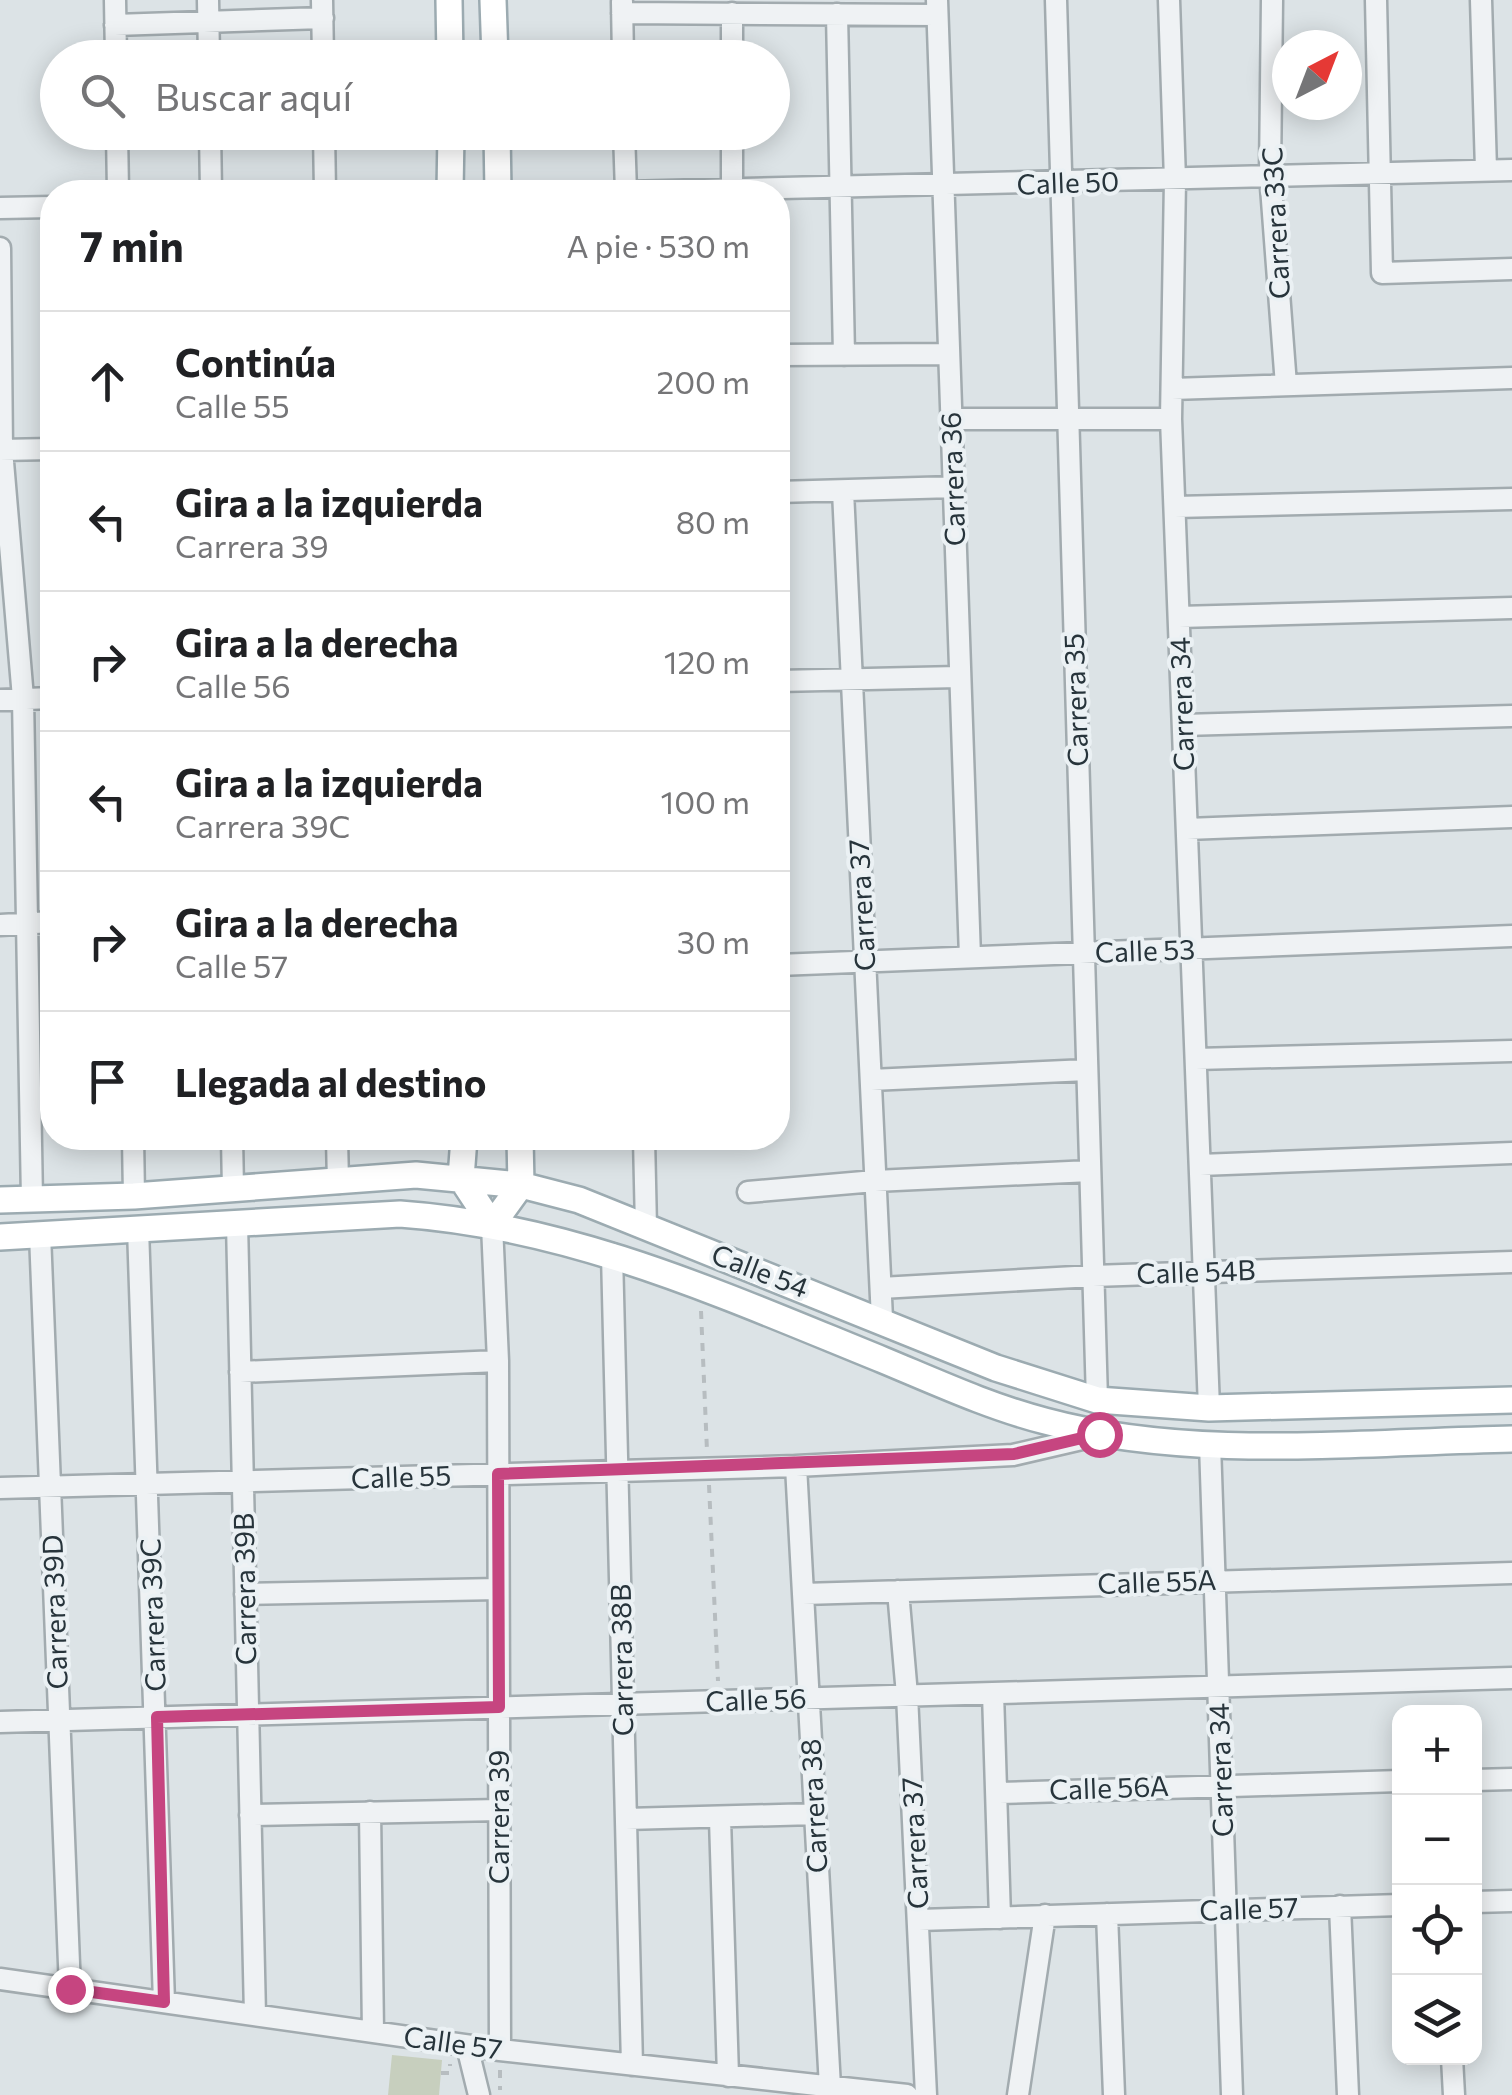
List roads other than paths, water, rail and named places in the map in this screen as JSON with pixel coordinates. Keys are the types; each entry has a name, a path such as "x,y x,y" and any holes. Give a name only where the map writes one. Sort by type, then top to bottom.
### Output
{"main road":[{"path":"449,0 450,40"},
{"path":"494,0 495,40"},
{"path":"450,180 451,150"},
{"path":"497,150 498,180"},
{"path":"416,1175 449,1158 454,1150"},
{"path":"462,1150 462,1178 492,1225 521,1186 520,1150"},
{"path":"524,1150 546,1184 580,1200"},
{"name":"Calle 54","path":"0,1200 134,1196 416,1175 462,1178 580,1200 996,1368 1097,1400 1209,1408 1512,1400"},
{"name":"Calle 54","path":"0,1236 400,1214 492,1225 612,1254 700,1284 977,1398 1099,1434 1210,1444 1512,1440"}],"street":[{"path":"115,0 115,40"},
{"path":"208,0 208,40"},
{"name":"Carrera 35","path":"1056,0 1097,1400"},
{"name":"Carrera 34","path":"1170,0 1175,180 1171,419 1209,1408"},
{"name":"Carrera 33C","path":"1274,0 1270,174 1286,385"},
{"path":"1376,0 1382,273 1512,269"},
{"path":"1481,0 1486,170"},
{"path":"623,40 622,6 837,14 937,7"},
{"name":"Carrera 36","path":"937,7 970,957"},
{"path":"115,25 208,23 323,9 323,40"},
{"path":"732,13 732,40"},
{"path":"837,14 844,355"},
{"path":"117,150 118,180"},
{"path":"211,150 212,180"},
{"path":"324,150 325,180"},
{"path":"624,150 625,180"},
{"path":"732,150 732,180"},
{"name":"Calle 50","path":"790,189 1512,170"},
{"path":"0,208 40,207"},
{"path":"0,248 1,450 23,698 32,1200"},
{"path":"790,355 949,354"},
{"path":"1172,389 1512,378"},
{"path":"952,420 1171,419"},
{"path":"1,450 40,449"},
{"path":"790,492 954,487"},
{"name":"Carrera 37","path":"843,490 882,1319"},
{"path":"1175,507 1512,499"},
{"path":"1179,617 1512,608"},
{"path":"790,681 958,677"},
{"path":"0,700 40,698"},
{"path":"1183,725 1512,716"},
{"path":"1187,829 1512,818"},
{"path":"0,924 40,922"},
{"name":"Calle 53","path":"790,965 1512,936"},
{"path":"1196,1059 1512,1050"},
{"path":"871,1080 1087,1070"},
{"path":"133,1150 134,1196"},
{"path":"232,1150 233,1189"},
{"path":"337,1150 338,1183"},
{"path":"644,1150 646,1228"},
{"path":"1200,1164 1512,1154"},
{"path":"748,1192 876,1181 1090,1171"},
{"name":"Carrera 39B","path":"237,1223 255,2015"},
{"name":"Carrera 39","path":"492,1225 498,1362 500,2050"},
{"name":"Carrera 39C","path":"138,1228 164,2002"},
{"name":"Carrera 39D","path":"40,1234 70,1989"},
{"name":"Carrera 38B","path":"612,1254 632,2065"},
{"name":"Calle 54B","path":"880,1288 1204,1271 1512,1262"},
{"path":"240,1372 498,1362"},
{"name":"Calle 55","path":"0,1488 796,1466 1014,1454 1099,1434"},
{"name":"Carrera 34","path":"1210,1444 1232,2095"},
{"name":"Carrera 38","path":"796,1466 815,1814 823,2089"},
{"name":"Calle 55A","path":"802,1594 1512,1574"},
{"path":"246,1594 498,1589"},
{"name":"Carrera 37","path":"898,1591 907,1696 926,2095"},
{"name":"Calle 56","path":"0,1722 1512,1678"},
{"path":"993,1693 1000,1918"},
{"path":"1482,1780 1512,1779"},
{"name":"Calle 56A","path":"999,1793 1392,1781"},
{"path":"250,1815 499,1810"},
{"path":"370,1812 373,2032"},
{"path":"626,1819 815,1814"},
{"path":"720,1819 728,2076"},
{"path":"1482,1902 1512,1901"},
{"name":"Calle 57","path":"919,1920 1392,1905"},
{"path":"1340,1906 1348,2095"},
{"path":"1107,1914 1114,2095"},
{"path":"1018,2095 1046,1915"},
{"name":"Calle 57","path":"0,1979 467,2046 823,2089 907,2095"},
{"path":"467,2046 480,2095"},
{"path":"1452,2065 1454,2095"}]}
